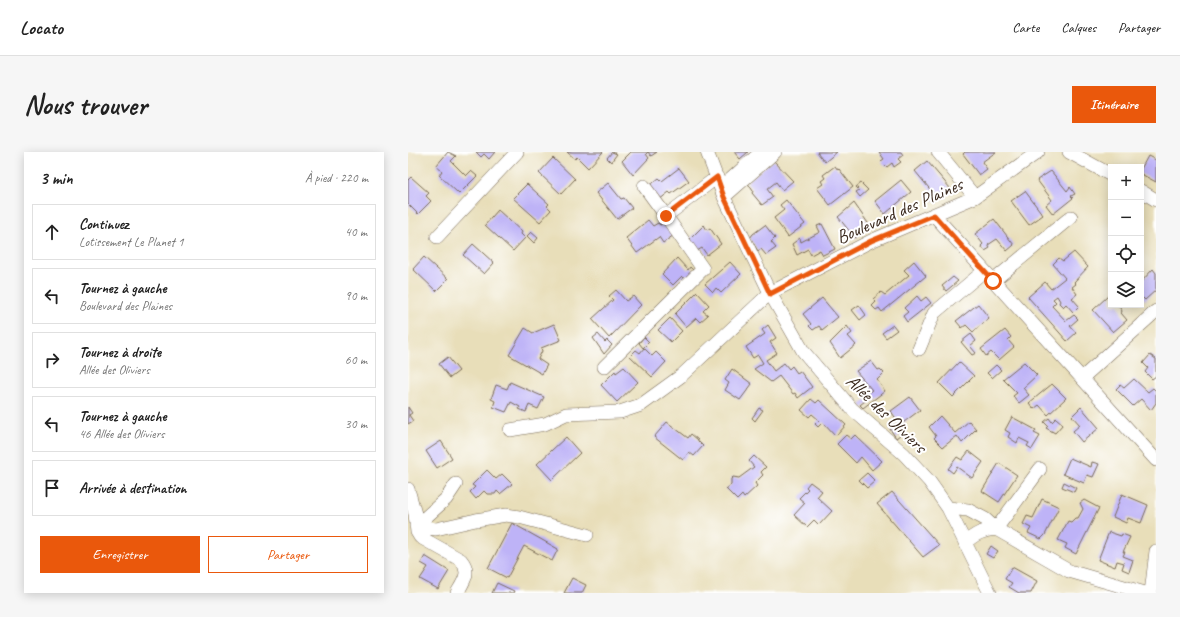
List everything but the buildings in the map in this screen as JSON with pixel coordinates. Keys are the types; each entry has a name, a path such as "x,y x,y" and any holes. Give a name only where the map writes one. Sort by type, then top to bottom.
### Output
{"street":[{"path":"437,237 517,152"},
{"name":"Allée des Oliviers","path":"707,152 721,187 770,294 803,351 852,409 904,454 929,481 948,508 990,593"},
{"path":"721,187 761,152"},
{"path":"666,216 721,187 775,152"},
{"path":"938,152 975,197"},
{"name":"Boulevard des Plaines","path":"510,430 545,424 566,414 620,412 641,405 681,376 770,294 871,241 975,197 1038,152"},
{"path":"1069,152 1108,173"},
{"path":"604,367 703,268 644,186"},
{"path":"1144,193 1156,200"},
{"path":"934,215 1156,460"},
{"path":"993,281 1072,217"},
{"path":"919,349 934,313 984,271"},
{"path":"1082,378 1156,311"},
{"path":"966,543 975,535 985,530 996,529 1040,469"},
{"path":"416,526 446,499 456,484"},
{"path":"408,489 415,514 417,532 420,537 460,560 465,565 466,579 457,593"},
{"path":"948,508 968,510 985,519 996,529 1070,571 1145,593"},
{"path":"416,526 436,529 506,515 519,516 587,535"},
{"path":"1151,593 1156,551"}],"route":[{"path":"666,216 717,177 724,197 770,294 871,241 934,215 993,281"}]}
